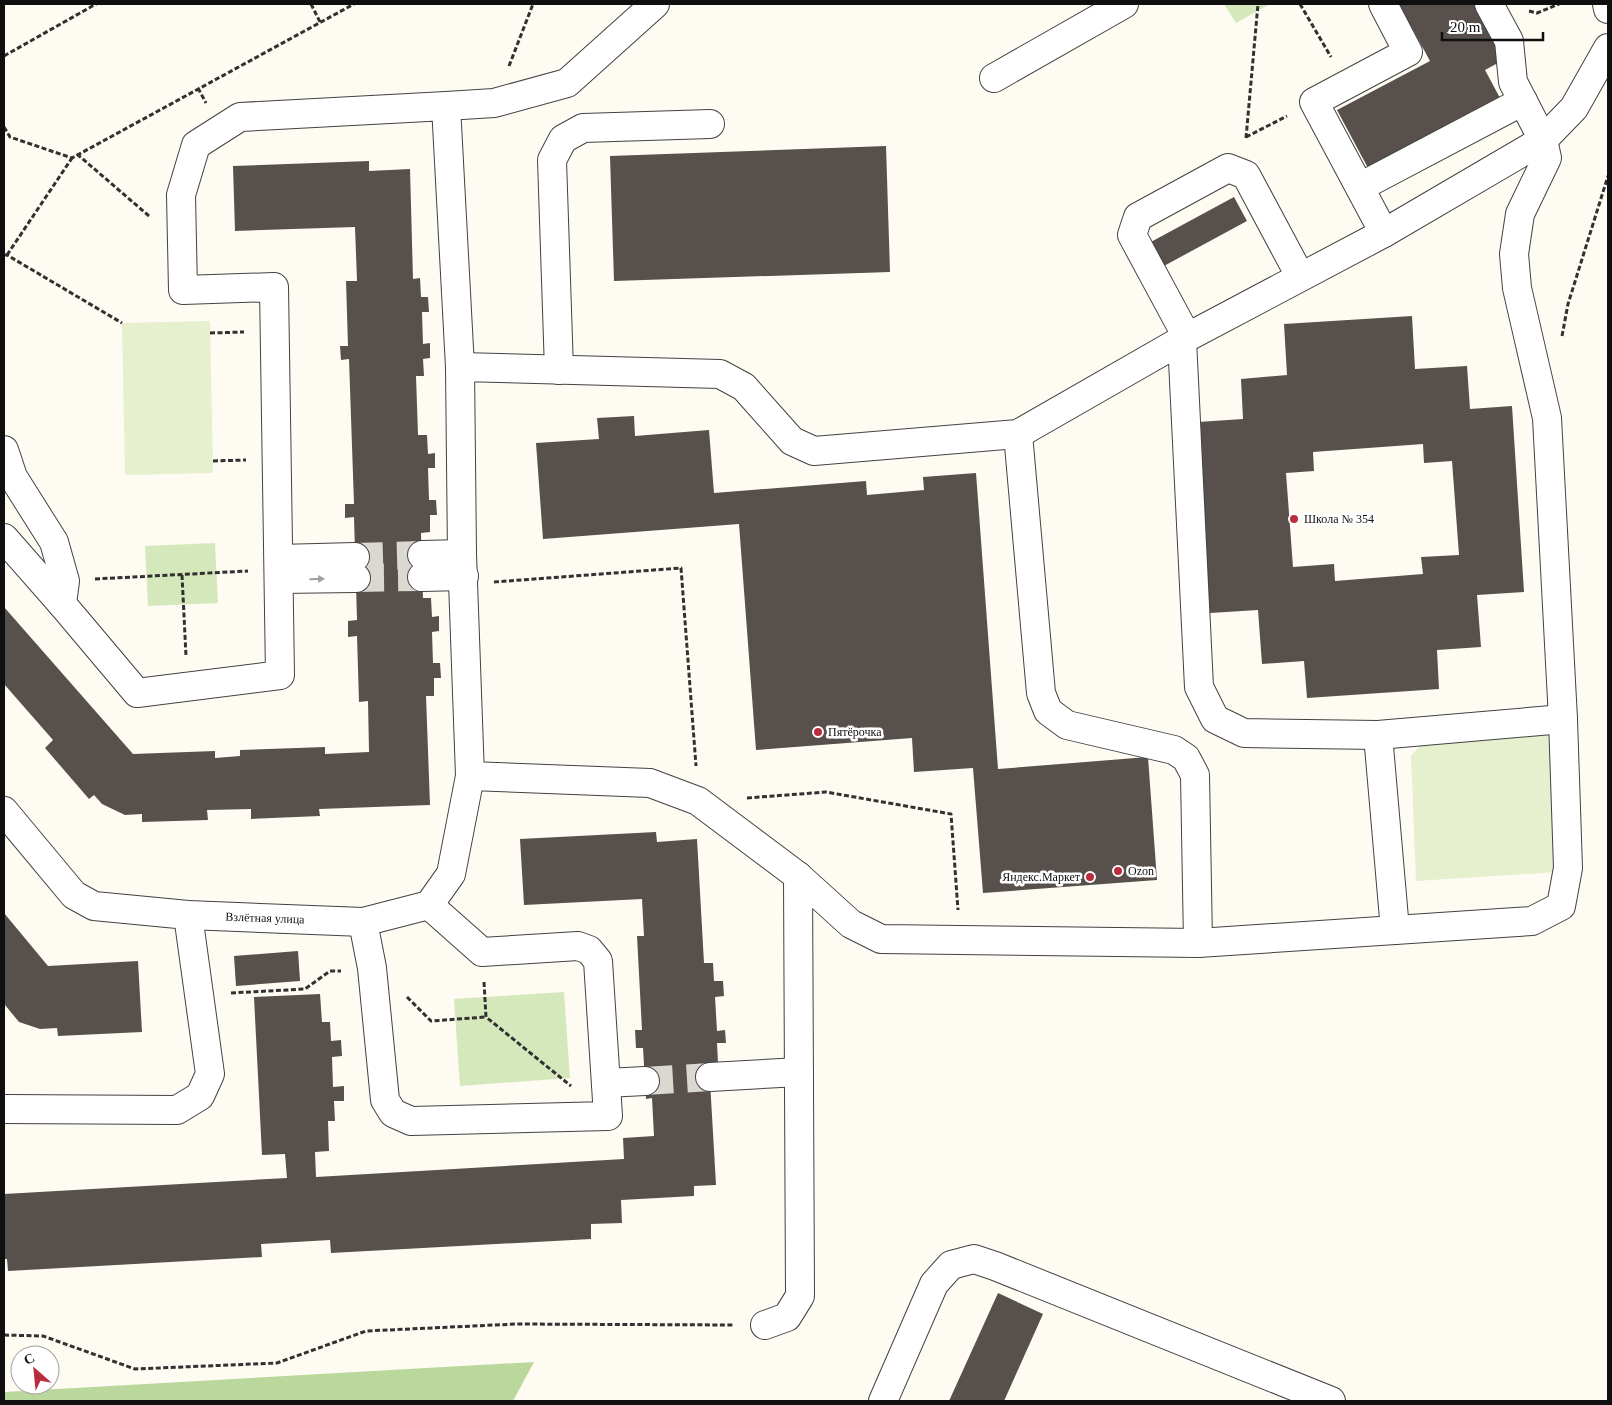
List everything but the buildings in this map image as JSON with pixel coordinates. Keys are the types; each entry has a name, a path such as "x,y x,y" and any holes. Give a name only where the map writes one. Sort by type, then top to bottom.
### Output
{"street":[{"path":"4,538 63,593 137,693 280,675 274,287 183,290 181,195 196,145 240,117 494,103 567,83 655,4"},
{"path":"994,78 1124,4"},
{"path":"1383,4 1408,52 1314,102 1384,233"},
{"path":"470,776 650,783 698,801 798,876 851,924 881,939 1198,943 1532,921 1561,906 1568,868 1564,719 1547,418 1517,288 1514,254 1520,214 1547,158 1543,140 1513,82 1509,42 1488,4"},
{"path":"1607,4 1608,9"},
{"path":"460,366 720,374 744,387 792,442 814,451 1018,434 1184,338 1384,233 1543,140 1574,108 1608,48"},
{"path":"1360,188 1524,101"},
{"path":"362,922 372,968 385,1100 393,1113 411,1121 608,1116 598,961 589,950 578,946 482,952 429,905 451,874 470,776 463,572 460,366 446,106"},
{"path":"559,370 552,160 563,139 583,128 710,124"},
{"path":"1300,276 1246,175 1228,168 1138,217 1132,236 1184,338 1199,687 1215,719 1244,733 1378,735 1564,719"},
{"path":"1018,434 1041,693 1048,711 1067,725 1174,750 1186,758 1196,775 1198,943"},
{"path":"4,450 13,477 54,542 63,593"},
{"path":"422,566 463,572"},
{"path":"279,569 355,567"},
{"path":"1378,735 1394,930"},
{"name":"Взлётная улица","path":"4,811 74,895 94,906 188,915 362,922 429,905"},
{"path":"765,1325 787,1317 800,1296 798,876"},
{"path":"4,1110 177,1110 200,1096 210,1074 188,915"},
{"path":"710,1077 799,1072"},
{"path":"606,1083 645,1081"},
{"path":"883,1401 934,1284 951,1264 974,1259 1331,1401"}],"path":[{"path":"4,56 96,4"},
{"path":"311,4 320,22"},
{"path":"122,323 5,255 72,158 354,4"},
{"path":"494,103 533,4"},
{"path":"1228,168 1246,138 1258,4"},
{"path":"1300,4 1347,84"},
{"path":"1522,10 1537,13 1559,4"},
{"path":"198,88 207,105"},
{"path":"1246,138 1314,102"},
{"path":"4,127 10,137"},
{"path":"4,135 72,158"},
{"path":"77,154 155,221"},
{"path":"1561,342 1568,304 1608,176"},
{"path":"210,333 233,333"},
{"path":"213,461 235,461"},
{"path":"463,572 681,568 698,801 826,792 951,814 960,940"},
{"path":"63,593 182,575 214,573"},
{"path":"182,575 188,687"},
{"path":"482,952 486,1017"},
{"path":"200,995 305,989 330,971 372,968 392,983 430,1021 486,1017 608,1116"},
{"path":"4,1335 43,1336 135,1369 277,1363 366,1331 516,1324 765,1325"}],"green space":[{"path":"1224,4 1270,4 1236,23"},
{"path":"210,321 213,473 125,475 122,323"},
{"path":"215,543 218,603 148,606 145,546"},
{"path":"1549,728 1558,872 1416,881 1411,756 1429,736"},
{"path":"564,992 570,1078 460,1086 454,999"},
{"path":"534,1362 513,1401 4,1401 4,1392 10,1392 10,1395 60,1395 60,1389"}],"tunnel":[{"path":"355,557 422,555"},
{"path":"356,578 422,577"},
{"path":"645,1081 710,1077"}],"place":[{"name":"Школа № 354","path":"1294,519"},
{"name":"Пятёрочка","path":"818,732"},
{"name":"Ozon","path":"1118,871"},
{"name":"Яндекс.Маркет","path":"1090,877"}]}
